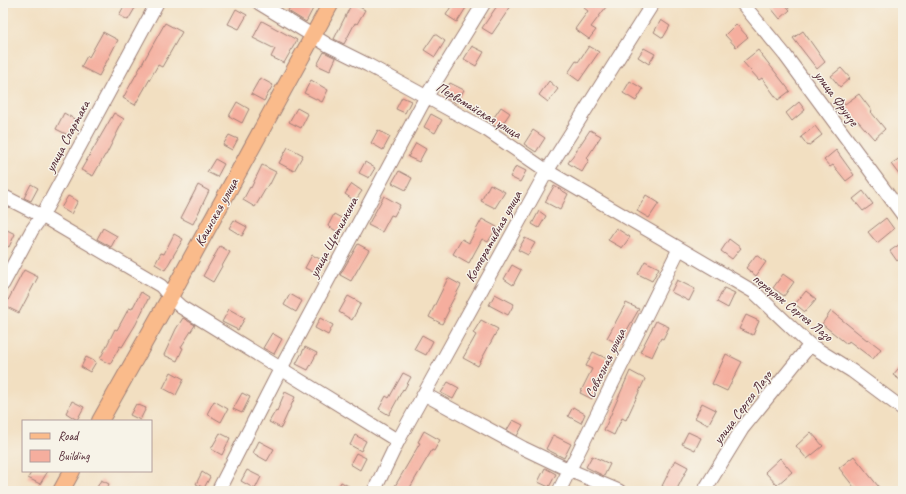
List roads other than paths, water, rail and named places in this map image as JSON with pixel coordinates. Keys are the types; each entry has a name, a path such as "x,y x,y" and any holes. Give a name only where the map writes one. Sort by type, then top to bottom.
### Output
{"main road":[{"name":"Каинская улица","path":"101,420 170,297 331,3"},
{"path":"61,491 71,472"}],"street":[{"name":"улица Спартака","path":"3,284 32,230 42,216 157,3"},
{"name":"Первомайская улица","path":"259,3 313,36 486,130 547,171 679,249"},
{"name":"улица Щетинкина","path":"218,491 281,368 426,97 484,3"},
{"name":"Кооперативная улица","path":"374,491 398,440 547,171 653,3"},
{"name":"улица Фрунзе","path":"742,3 785,55 903,215"},
{"path":"3,196 42,216 161,286 181,307 398,440"},
{"name":"переулок Сергея Лазо","path":"679,249 754,292 810,345 852,371 903,409"},
{"name":"Совхозная улица","path":"559,491 679,249"},
{"name":"улица Сергея Лазо","path":"704,491 742,429 810,345"},
{"path":"424,394 523,448 569,470 619,491"}]}
